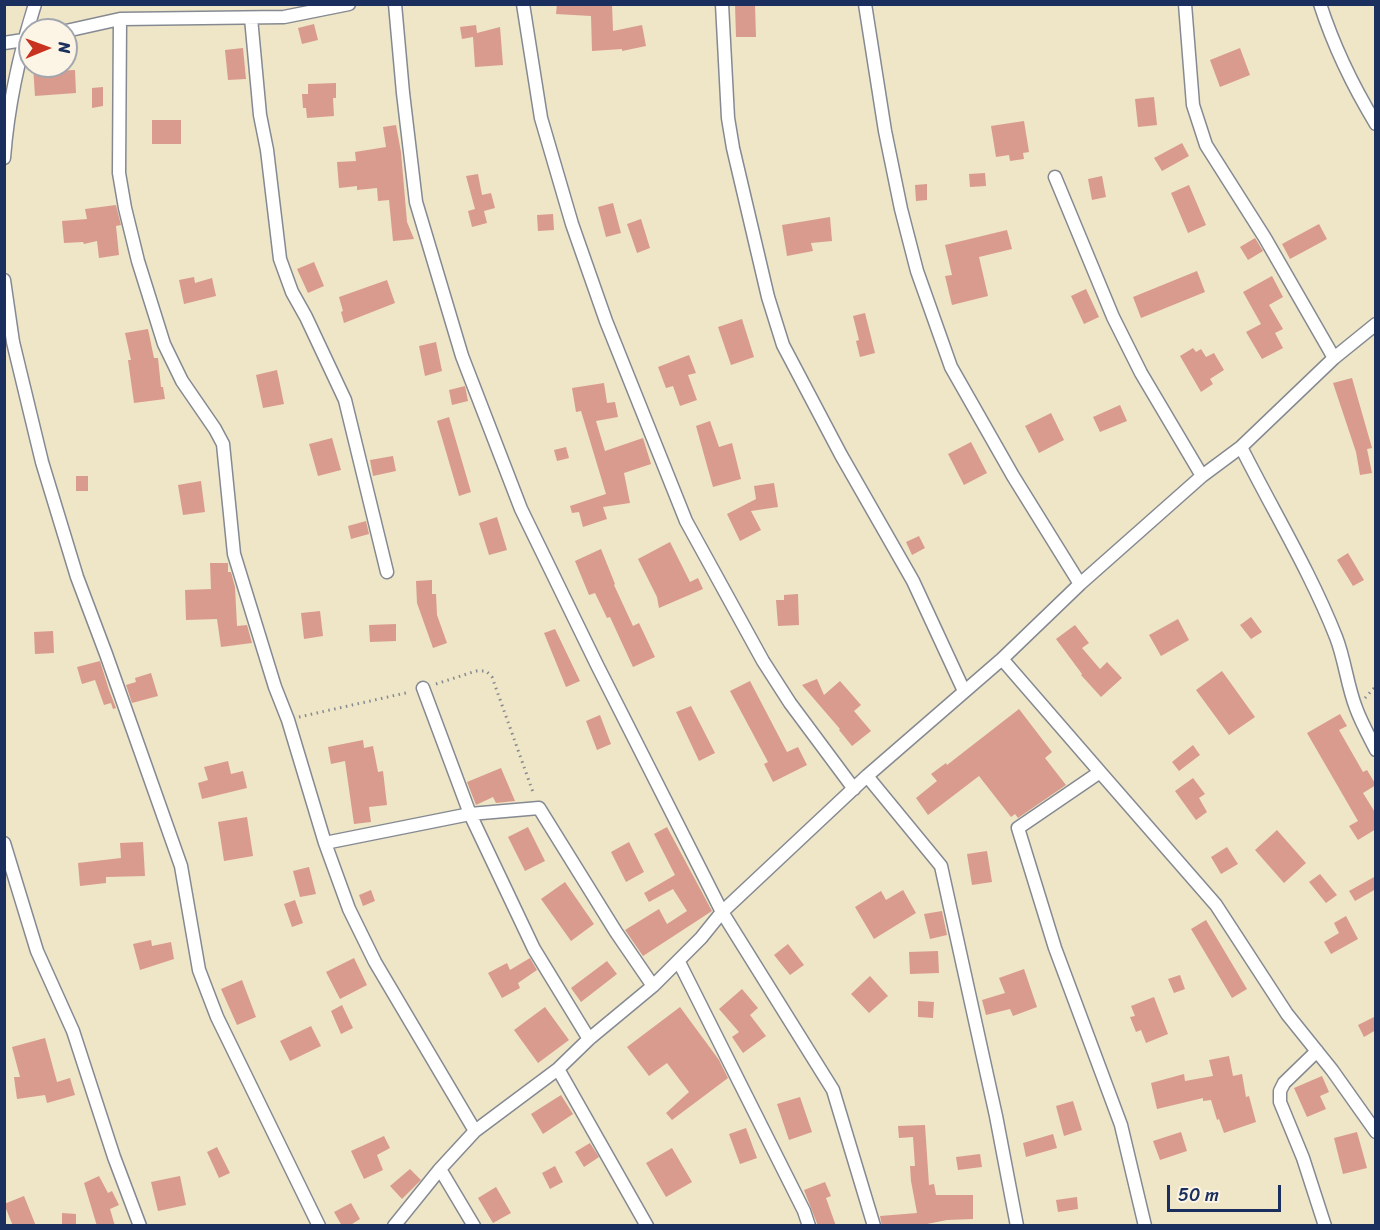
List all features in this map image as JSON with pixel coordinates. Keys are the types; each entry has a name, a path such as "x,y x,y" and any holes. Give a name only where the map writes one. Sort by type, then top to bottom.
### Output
{"street":[{"path":"78,28 120,19 284,16 349,4"},
{"path":"395,4 416,202 462,356 521,509 722,912 833,1090 874,1226"},
{"path":"523,4 541,118 572,224 606,321 686,521 779,686 854,789"},
{"path":"722,4 728,118 733,148 768,297 783,345 841,455 913,581 964,691"},
{"path":"866,4 885,131 901,208 917,271 951,367 1013,476 1080,584"},
{"path":"1185,4 1193,105 1206,145 1265,238 1334,358"},
{"path":"1320,4 1326,23 1366,109 1376,124"},
{"path":"251,18 260,115 267,150 280,259 292,292 345,400 387,572"},
{"path":"120,19 119,173 138,261 164,344 182,381 223,444 234,554 274,687 288,720 325,843 348,909 375,962 475,1131"},
{"path":"4,158 7,120 18,76"},
{"path":"1054,177 1113,317 1141,373 1202,476"},
{"path":"4,280 13,342 42,462 77,577 181,866 199,970 217,1017 319,1226"},
{"path":"394,1226 440,1169 475,1131 558,1069 589,1039 653,986 679,962 722,912 867,776 1002,659 1080,584 1202,476 1240,447 1334,358 1376,324"},
{"path":"1240,447 1273,512 1296,549 1318,596 1337,639 1356,708 1376,750"},
{"path":"1002,659 1216,905 1287,1014 1376,1132"},
{"path":"423,688 470,814 534,949 589,1039"},
{"path":"1100,772 1018,828 1055,948 1121,1125 1145,1226"},
{"path":"867,776 941,866 996,1116 1017,1226"},
{"path":"325,843 470,814 539,808 616,932 653,986"},
{"path":"4,843 37,951 73,1031 114,1157 140,1226"},
{"path":"679,962 804,1211 808,1226"},
{"path":"1317,1051 1284,1083 1280,1091 1280,1102 1303,1158 1325,1226"},
{"path":"558,1069 647,1226"},
{"path":"440,1169 474,1226"}],"path":[{"path":"288,720 423,688 476,671 486,671 492,677 539,808"}],"building":[{"path":"557,4 612,4 613,31 642,25 646,46 622,51 622,49 592,51 591,16 556,14"},
{"path":"735,4 755,4 756,37 736,37"},
{"path":"314,24 318,40 302,44 298,28"},
{"path":"476,25 477,33 500,27 503,65 475,67 473,37 462,39 460,27"},
{"path":"243,48 246,79 228,80 225,50"},
{"path":"1240,48 1250,75 1220,87 1210,60"},
{"path":"34,78 75,78 76,93 35,96"},
{"path":"336,83 336,98 333,98 334,116 307,118 306,108 303,108 302,94 308,94 308,84"},
{"path":"103,87 103,106 92,108 92,88"},
{"path":"1154,97 1157,125 1138,127 1135,99"},
{"path":"152,120 181,120 181,144 152,144"},
{"path":"1024,121 1029,152 1023,153 1024,159 1010,161 1009,155 996,157 991,126"},
{"path":"396,125 401,152 407,222 414,239 393,241 389,200 378,201 377,188 357,190 357,186 339,188 337,162 356,161 355,152 386,147 383,127"},
{"path":"1182,143 1189,156 1162,171 1154,158"},
{"path":"985,173 986,186 970,187 969,174"},
{"path":"478,174 482,195 491,193 495,208 484,211 487,223 472,227 468,211 475,209 466,176"},
{"path":"1102,176 1106,197 1092,200 1088,179"},
{"path":"927,184 927,200 916,201 915,185"},
{"path":"1189,185 1206,225 1188,233 1171,193"},
{"path":"613,203 621,233 606,237 598,207"},
{"path":"116,205 121,225 116,226 119,255 99,258 97,241 84,244 83,242 64,243 62,221 87,219 85,209"},
{"path":"553,214 554,230 538,231 537,215"},
{"path":"830,217 832,241 811,243 813,251 787,256 782,225"},
{"path":"641,219 650,248 637,253 627,224"},
{"path":"1319,224 1327,239 1290,259 1282,244"},
{"path":"1007,230 1012,249 979,257 988,296 952,305 945,276 952,275 945,245"},
{"path":"1255,238 1263,251 1248,260 1240,247"},
{"path":"314,262 324,286 308,293 297,269"},
{"path":"1197,271 1205,292 1141,318 1133,297"},
{"path":"1272,276 1283,297 1269,305 1283,329 1275,333 1283,348 1262,359 1246,332 1261,324 1243,292"},
{"path":"194,277 195,283 212,278 216,296 184,304 179,280"},
{"path":"387,280 395,303 344,323 339,297"},
{"path":"1086,289 1099,317 1084,324 1071,296"},
{"path":"865,313 875,353 860,357 856,341 859,340 853,316"},
{"path":"742,319 754,357 731,365 718,327"},
{"path":"148,329 154,358 158,358 161,387 163,387 165,399 134,403 128,360 131,360 125,333"},
{"path":"436,342 442,371 425,376 419,346"},
{"path":"1193,348 1196,352 1201,349 1206,357 1214,353 1224,370 1210,379 1213,384 1201,392 1180,356"},
{"path":"689,355 696,373 688,375 697,400 680,406 673,386 666,388 658,367"},
{"path":"277,370 284,404 263,408 256,375"},
{"path":"1352,378 1372,448 1367,449 1372,473 1360,475 1356,452 1333,383"},
{"path":"604,383 607,403 615,402 618,417 596,421 605,451 643,438 651,464 624,473 630,503 603,507 607,519 583,527 579,512 572,513 570,506 606,494 581,411 576,412 572,388"},
{"path":"465,386 468,401 452,405 449,390"},
{"path":"1120,405 1127,421 1100,432 1093,417"},
{"path":"1051,413 1064,440 1039,453 1025,426"},
{"path":"449,417 471,492 459,496 437,421"},
{"path":"710,421 719,447 732,443 741,479 713,487 696,426"},
{"path":"332,438 341,470 318,476 309,444"},
{"path":"971,442 987,473 964,485 948,454"},
{"path":"566,447 569,458 557,461 554,450"},
{"path":"393,456 396,471 373,476 370,460"},
{"path":"76,476 88,476 88,491 76,491"},
{"path":"201,481 205,512 183,515 178,485"},
{"path":"774,483 778,507 751,511 761,530 740,541 727,514 756,499 754,486"},
{"path":"497,517 507,550 489,555 479,523"},
{"path":"366,521 369,534 351,539 348,526"},
{"path":"919,536 925,548 912,555 906,542"},
{"path":"670,542 690,582 698,578 703,589 659,608 657,597 638,559"},
{"path":"601,549 614,585 633,626 639,623 655,657 633,667 610,617 607,618 595,593 589,595 575,561"},
{"path":"1348,553 1364,580 1353,586 1337,560"},
{"path":"210,563 228,563 228,572 231,572 235,587 237,626 247,625 252,643 221,647 217,619 186,620 185,590 211,589"},
{"path":"432,580 432,594 436,594 437,615 447,643 433,648 417,603 416,581"},
{"path":"798,594 799,625 778,626 776,600 784,600 784,595"},
{"path":"320,611 323,636 304,639 301,613"},
{"path":"1251,617 1262,632 1251,639 1240,625"},
{"path":"1178,619 1189,640 1161,656 1149,635"},
{"path":"396,624 396,641 370,642 369,625"},
{"path":"1075,625 1089,643 1082,648 1100,669 1107,662 1122,678 1101,697 1081,675 1056,639"},
{"path":"555,629 580,681 566,687 544,633"},
{"path":"53,631 54,653 35,654 34,632"},
{"path":"100,661 116,708 113,709 111,703 104,705 95,680 82,684 77,667"},
{"path":"1222,671 1255,717 1229,735 1196,690"},
{"path":"151,673 158,696 132,703 126,685 136,682 135,678"},
{"path":"817,679 824,695 840,681 861,705 854,711 871,731 852,746 802,685"},
{"path":"750,681 787,752 798,747 807,765 773,782 764,764 768,762 730,691"},
{"path":"691,706 715,753 699,761 676,712"},
{"path":"1019,709 1052,752 1045,758 1066,785 1018,818 1015,814 1011,817 979,776 928,815 916,798 937,781 931,774 946,763 947,765"},
{"path":"1340,714 1347,726 1339,730 1363,772 1367,770 1376,785 1363,793 1376,814 1376,829 1358,840 1349,826 1358,821 1307,733"},
{"path":"600,715 611,744 597,750 586,721"},
{"path":"363,740 364,748 373,746 378,772 383,771 387,805 369,807 371,822 354,824 345,761 331,764 328,747"},
{"path":"1193,745 1200,755 1179,771 1172,762"},
{"path":"228,761 231,774 243,771 247,788 202,799 198,783 208,780 204,767"},
{"path":"501,768 515,801 496,803 493,797 476,805 467,782"},
{"path":"1193,778 1205,794 1199,798 1207,812 1196,820 1175,791"},
{"path":"247,817 253,856 224,861 218,822"},
{"path":"528,827 545,861 525,871 508,837"},
{"path":"667,827 712,911 643,956 625,930 659,909 667,924 687,911 673,889 649,902 644,893 675,875 654,834"},
{"path":"1277,830 1306,863 1284,883 1255,850"},
{"path":"143,842 145,876 106,877 106,883 80,886 78,863 121,858 120,843"},
{"path":"629,842 644,872 626,882 611,852"},
{"path":"1227,847 1238,864 1221,874 1211,857"},
{"path":"987,851 992,882 972,885 967,854"},
{"path":"309,867 316,894 300,897 293,871"},
{"path":"1320,874 1337,895 1326,903 1309,882"},
{"path":"1376,876 1376,889 1355,901 1349,891"},
{"path":"565,882 594,924 571,941 541,899"},
{"path":"371,890 375,901 363,906 359,895"},
{"path":"903,890 916,913 874,939 855,907 881,891 886,900"},
{"path":"295,900 303,923 292,927 284,904"},
{"path":"942,911 947,935 930,939 924,914"},
{"path":"1346,916 1358,939 1331,954 1324,942 1339,933 1334,923"},
{"path":"1206,920 1247,989 1232,998 1191,929"},
{"path":"151,940 152,946 171,942 174,959 140,970 133,944"},
{"path":"788,944 804,965 790,975 774,955"},
{"path":"938,951 939,973 910,974 909,952"},
{"path":"354,958 367,985 340,999 326,972"},
{"path":"530,958 537,970 518,983 520,988 502,998 488,973 507,963 510,970"},
{"path":"607,961 617,974 581,1002 571,988"},
{"path":"1024,969 1037,1007 1013,1016 1010,1009 986,1015 982,1000 1005,993 999,978"},
{"path":"1180,975 1185,989 1174,993 1168,979"},
{"path":"870,976 888,996 869,1013 851,994"},
{"path":"242,980 256,1017 237,1025 221,989"},
{"path":"742,989 758,1008 750,1015 766,1036 743,1053 732,1037 739,1032 719,1009"},
{"path":"1154,997 1168,1034 1146,1043 1141,1030 1136,1032 1130,1017 1135,1016 1131,1006"},
{"path":"918,1001 934,1002 933,1018 918,1017"},
{"path":"342,1005 353,1028 341,1034 331,1011"},
{"path":"545,1007 569,1040 538,1063 514,1030"},
{"path":"680,1007 719,1060 728,1078 672,1120 666,1113 689,1092 667,1063 649,1076 627,1047"},
{"path":"1376,1016 1376,1030 1364,1037 1358,1025"},
{"path":"311,1026 321,1046 290,1061 280,1041"},
{"path":"45,1038 57,1082 70,1078 75,1095 47,1103 45,1095 17,1099 14,1077 20,1077 12,1047"},
{"path":"1229,1056 1233,1076 1242,1074 1246,1097 1249,1096 1256,1122 1224,1133 1211,1100 1203,1101 1203,1098 1157,1109 1151,1083 1184,1074 1185,1081 1213,1076 1209,1060"},
{"path":"1322,1076 1329,1092 1320,1096 1326,1109 1307,1117 1294,1088"},
{"path":"561,1095 573,1114 543,1134 531,1114"},
{"path":"800,1097 812,1132 789,1140 777,1104"},
{"path":"1073,1101 1082,1130 1064,1136 1056,1106"},
{"path":"925,1125 929,1185 934,1184 936,1195 973,1195 973,1219 947,1220 917,1226 882,1226 880,1216 917,1213 910,1166 915,1166 913,1137 899,1138 898,1126"},
{"path":"746,1128 757,1158 740,1164 729,1134"},
{"path":"1181,1132 1187,1151 1160,1160 1153,1141"},
{"path":"1357,1132 1367,1168 1343,1174 1334,1138"},
{"path":"1053,1134 1057,1148 1026,1157 1023,1143"},
{"path":"384,1136 390,1148 377,1155 383,1170 364,1179 351,1151"},
{"path":"590,1143 599,1157 584,1167 575,1152"},
{"path":"217,1147 230,1173 219,1178 207,1152"},
{"path":"672,1148 692,1182 666,1197 646,1163"},
{"path":"980,1154 982,1167 958,1170 956,1157"},
{"path":"555,1166 563,1182 550,1189 542,1173"},
{"path":"410,1169 421,1180 402,1199 390,1186"},
{"path":"99,1176 108,1193 112,1191 119,1205 110,1209 115,1226 97,1226 84,1183"},
{"path":"180,1176 186,1205 158,1211 151,1182"},
{"path":"825,1182 831,1196 826,1198 836,1226 818,1226 804,1190"},
{"path":"496,1187 511,1213 493,1223 478,1198"},
{"path":"24,1196 36,1226 13,1226 4,1204"},
{"path":"1077,1197 1078,1209 1058,1212 1056,1200"},
{"path":"351,1203 360,1219 349,1226 342,1226 334,1212"},
{"path":"62,1213 76,1214 76,1226 62,1226"}]}
